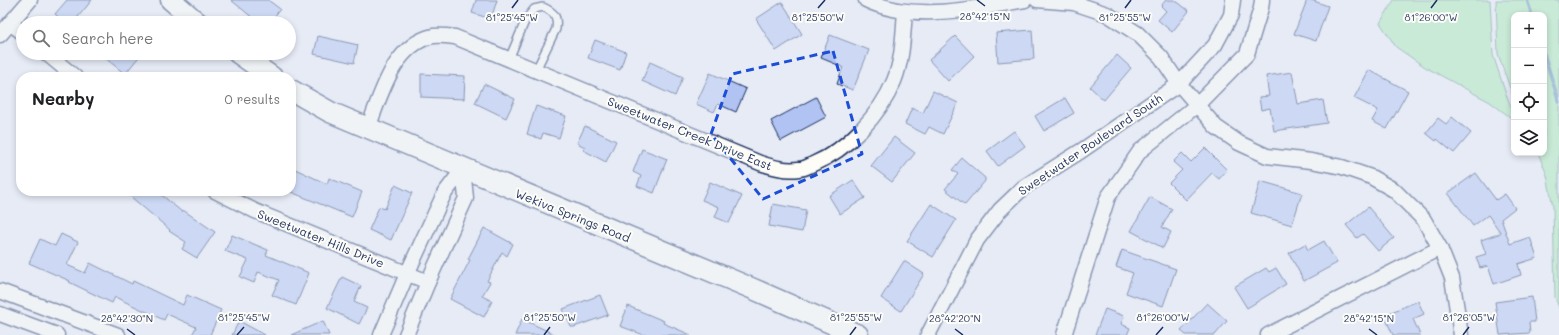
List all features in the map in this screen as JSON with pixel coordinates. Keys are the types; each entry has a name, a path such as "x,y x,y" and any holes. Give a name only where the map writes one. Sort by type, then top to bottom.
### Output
{"main road":[{"path":"171,0 190,16"},
{"path":"248,60 265,72"},
{"name":"Wekiva Springs Road","path":"296,93 330,112 463,169 751,288 858,335"}],"street":[{"path":"16,16 30,0"},
{"path":"866,0 905,12 947,12 1026,0"},
{"path":"1037,0 1074,3 1107,14 1138,34 1161,57 1179,84 1216,127 1239,142 1267,156 1311,161 1342,167 1371,177 1394,190 1424,220 1440,248 1452,278 1461,335"},
{"name":"Sweetwater Boulevard South","path":"928,335 977,240 1000,210 1024,187 1081,151 1179,84 1215,45 1231,15 1233,0"},
{"path":"1064,335 1108,197 1140,151 1197,105 1247,54 1262,0"},
{"name":"Sweetwater Creek Drive East","path":"368,128 391,72 402,55 417,43 434,36 455,37 760,164 781,170 800,169 828,158 854,138 877,111 894,81 901,51 905,12"},
{"path":"0,35 16,16"},
{"path":"10,23 16,28"},
{"path":"54,60 69,72"},
{"path":"381,335 444,194 463,169"},
{"path":"406,335 466,198 463,169"},
{"name":"Sweetwater Hills Drive","path":"225,196 255,212 428,282"},
{"path":"1268,335 1440,248"},
{"path":"0,291 118,335"},
{"path":"0,314 57,335"}],"lane":[{"path":"509,59 526,18 534,9 543,6 554,12 556,17 556,29 536,70"}],"highlighted area":[{"path":"833,51 862,154 763,199 711,134 732,74"}],"green space":[{"path":"1394,0 1490,0 1493,55 1511,106 1511,118 1490,102 1425,67 1396,47 1380,23"},
{"path":"1496,0 1559,0 1559,308 1555,297 1553,207 1547,175 1539,156 1547,156 1547,12 1511,12 1511,91 1498,54"}],"building":[{"path":"67,0 92,0 79,16 57,16 55,14"},
{"path":"231,0 268,0 280,9 275,16 250,16"},
{"path":"476,0 497,0 491,19 472,13"},
{"path":"1166,0 1175,0 1189,11 1172,32 1158,20 1166,11 1161,6"},
{"path":"1307,0 1328,6 1316,41 1294,34"},
{"path":"782,2 802,34 776,51 756,19"},
{"path":"1032,30 1034,59 998,62 996,33"},
{"path":"830,35 869,50 853,90 837,84 843,67 821,58"},
{"path":"318,36 358,45 354,63 314,54"},
{"path":"955,36 974,56 948,81 929,60"},
{"path":"595,40 626,52 620,70 588,58"},
{"path":"1117,55 1131,68 1104,100 1090,87"},
{"path":"108,60 136,60 127,72 123,72"},
{"path":"650,62 683,77 675,96 642,81"},
{"path":"1369,70 1408,91 1387,129 1372,121 1378,110 1354,98"},
{"path":"1292,72 1298,104 1323,100 1327,123 1274,131 1270,108 1261,110 1259,97 1269,96 1266,76"},
{"path":"710,73 746,89 736,112 718,104 714,112 696,104"},
{"path":"421,74 465,76 464,99 421,97"},
{"path":"484,84 515,99 506,118 475,103"},
{"path":"933,91 958,103 943,134 929,127 925,134 905,124 912,108 923,113"},
{"path":"816,97 826,117 781,141 771,121"},
{"path":"1065,98 1074,113 1044,131 1035,116"},
{"path":"536,106 566,116 559,138 543,133 541,139 527,134"},
{"path":"1452,117 1471,133 1454,153 1437,139 1436,141 1426,133 1438,118 1446,124"},
{"path":"585,126 616,141 606,162 583,150 585,147 577,143"},
{"path":"1014,131 1025,146 998,166 987,151"},
{"path":"894,137 915,153 892,182 871,166"},
{"path":"1205,148 1227,170 1219,179 1212,173 1186,200 1169,183 1182,170 1173,162 1182,153 1191,162"},
{"path":"642,149 667,159 654,193 637,186 641,176 633,172"},
{"path":"962,158 985,178 985,181 965,205 945,189 958,174 952,170"},
{"path":"296,169 327,184 329,178 362,192 352,217 296,194"},
{"path":"1476,173 1496,200 1505,194 1515,208 1501,219 1510,244 1530,237 1537,258 1518,264 1521,275 1494,284 1488,266 1480,268 1476,257 1486,254 1481,240 1501,233 1488,215 1473,226 1448,193"},
{"path":"853,180 865,198 840,214 829,196"},
{"path":"1260,181 1302,193 1292,225 1251,213"},
{"path":"710,182 742,196 729,223 715,217 719,207 702,200"},
{"path":"395,185 412,193 391,240 369,230 379,207 385,209"},
{"path":"130,196 163,196 182,212 183,210 215,232 197,258 182,249 186,242 169,231 170,230"},
{"path":"1150,197 1172,209 1162,227 1171,232 1163,248 1131,231"},
{"path":"773,204 806,210 802,232 769,226"},
{"path":"931,204 956,220 933,257 907,241"},
{"path":"1368,207 1394,238 1378,251 1363,234 1357,238 1346,225"},
{"path":"484,228 513,244 507,256 502,252 487,281 490,282 482,296 492,301 484,317 450,299"},
{"path":"61,234 78,242 67,265 85,273 90,263 132,284 133,281 183,305 187,295 221,310 210,335 192,335 196,327 167,314 164,320 115,297 112,303 69,282 70,281 29,263 40,239 55,246"},
{"path":"232,235 268,250 266,255 309,273 296,305 272,295 279,280 258,272 254,283 240,277 248,260 225,251"},
{"path":"1324,241 1337,263 1304,281 1289,253 1305,244 1308,250"},
{"path":"1122,250 1176,269 1163,306 1126,293 1133,273 1116,267"},
{"path":"904,261 924,274 901,311 881,298"},
{"path":"1266,268 1269,272 1276,268 1286,284 1247,308 1234,287"},
{"path":"342,277 361,286 354,302 367,308 359,324 327,308"},
{"path":"600,295 608,315 571,327 563,309"},
{"path":"1532,297 1535,322 1529,322 1530,333 1500,335 1495,302"},
{"path":"1418,301 1424,314 1413,319 1420,335 1393,335 1384,315"},
{"path":"1207,303 1227,321 1215,335 1186,335 1181,331"},
{"path":"628,306 664,321 663,323 691,335 644,335 620,326"},
{"path":"1105,309 1124,316 1121,324 1130,328 1127,335 1095,335"},
{"path":"522,319 556,335 515,335"},
{"path":"239,321 265,335 232,335"},
{"path":"323,321 329,335 291,335"}],"waterway":[{"path":"1527,0 1531,12"},
{"path":"1547,64 1559,102"}]}
